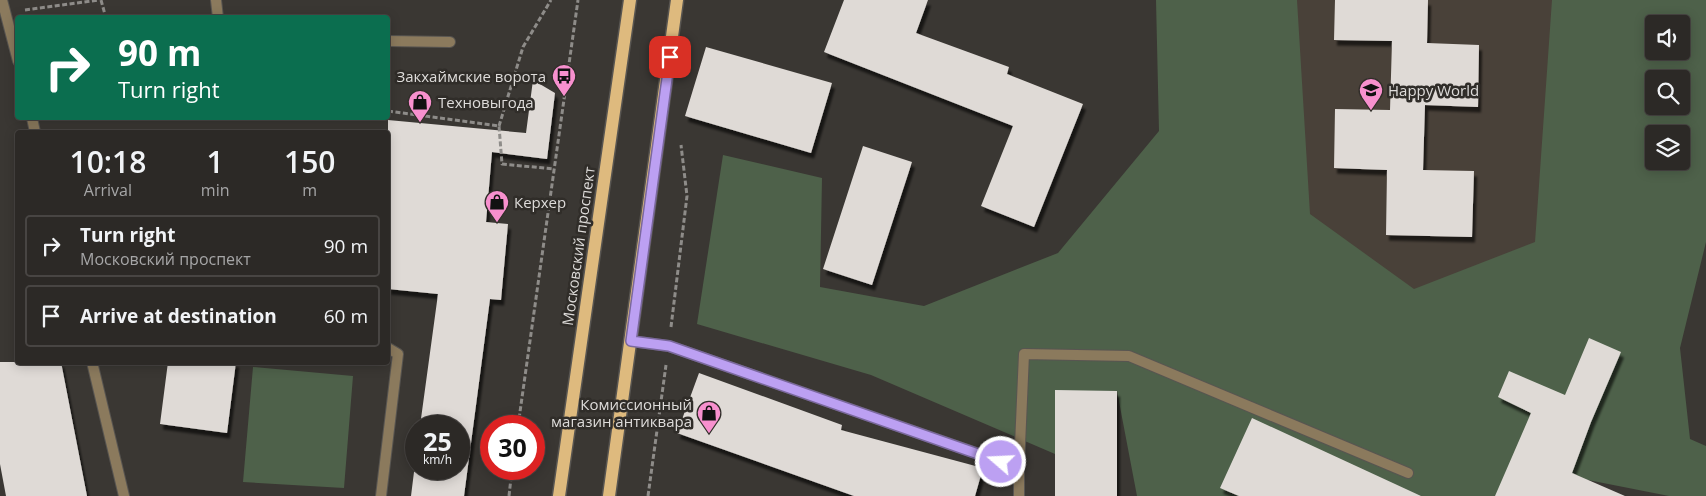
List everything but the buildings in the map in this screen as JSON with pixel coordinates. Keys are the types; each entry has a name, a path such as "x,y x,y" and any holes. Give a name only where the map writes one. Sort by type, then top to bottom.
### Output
{"main road":[{"name":"Московский проспект","path":"560,496 630,0"},
{"path":"609,496 677,0"}],"street":[{"path":"2,0 15,50"},
{"path":"216,0 218,15"},
{"path":"390,41 450,42"},
{"path":"631,341 669,346 1019,468"},
{"path":"381,496 398,354 390,349"},
{"path":"1019,496 1024,354 1129,356 1408,474"},
{"path":"93,365 124,496"}],"path":[{"path":"5,12 100,0 105,15"},
{"path":"551,0 523,46 499,126 502,164 554,169"},
{"path":"520,415 578,0"},
{"path":"390,111 499,126"},
{"path":"648,496 687,196 680,140"},
{"path":"509,496 511,480"}],"shaded area":[{"name":"Happy World","path":"1188,0 1555,0 1546,289 1267,333"}],"green space":[{"path":"1156,0 1297,0 1310,214 1414,289 1535,242 1552,0 1706,0 1706,242 1680,348 1690,439 1706,446 1706,496 1669,496 1588,480 1495,496 1137,496 1117,391 1055,391 1055,454 871,375 697,324 723,155 822,178 820,287 924,306 1058,253 1159,131"},
{"path":"253,367 353,376 344,488 243,482"}],"place":[{"name":"Закхаймские ворота","path":"564,97"},
{"name":"Happy World","path":"1371,111"},
{"name":"Техновыгода","path":"420,123"},
{"name":"Керхер","path":"497,223"},
{"name":"Комиссионный магазин антиквара","path":"709,434"}],"route":[{"path":"670,57 631,341 669,346 1001,462"}]}
